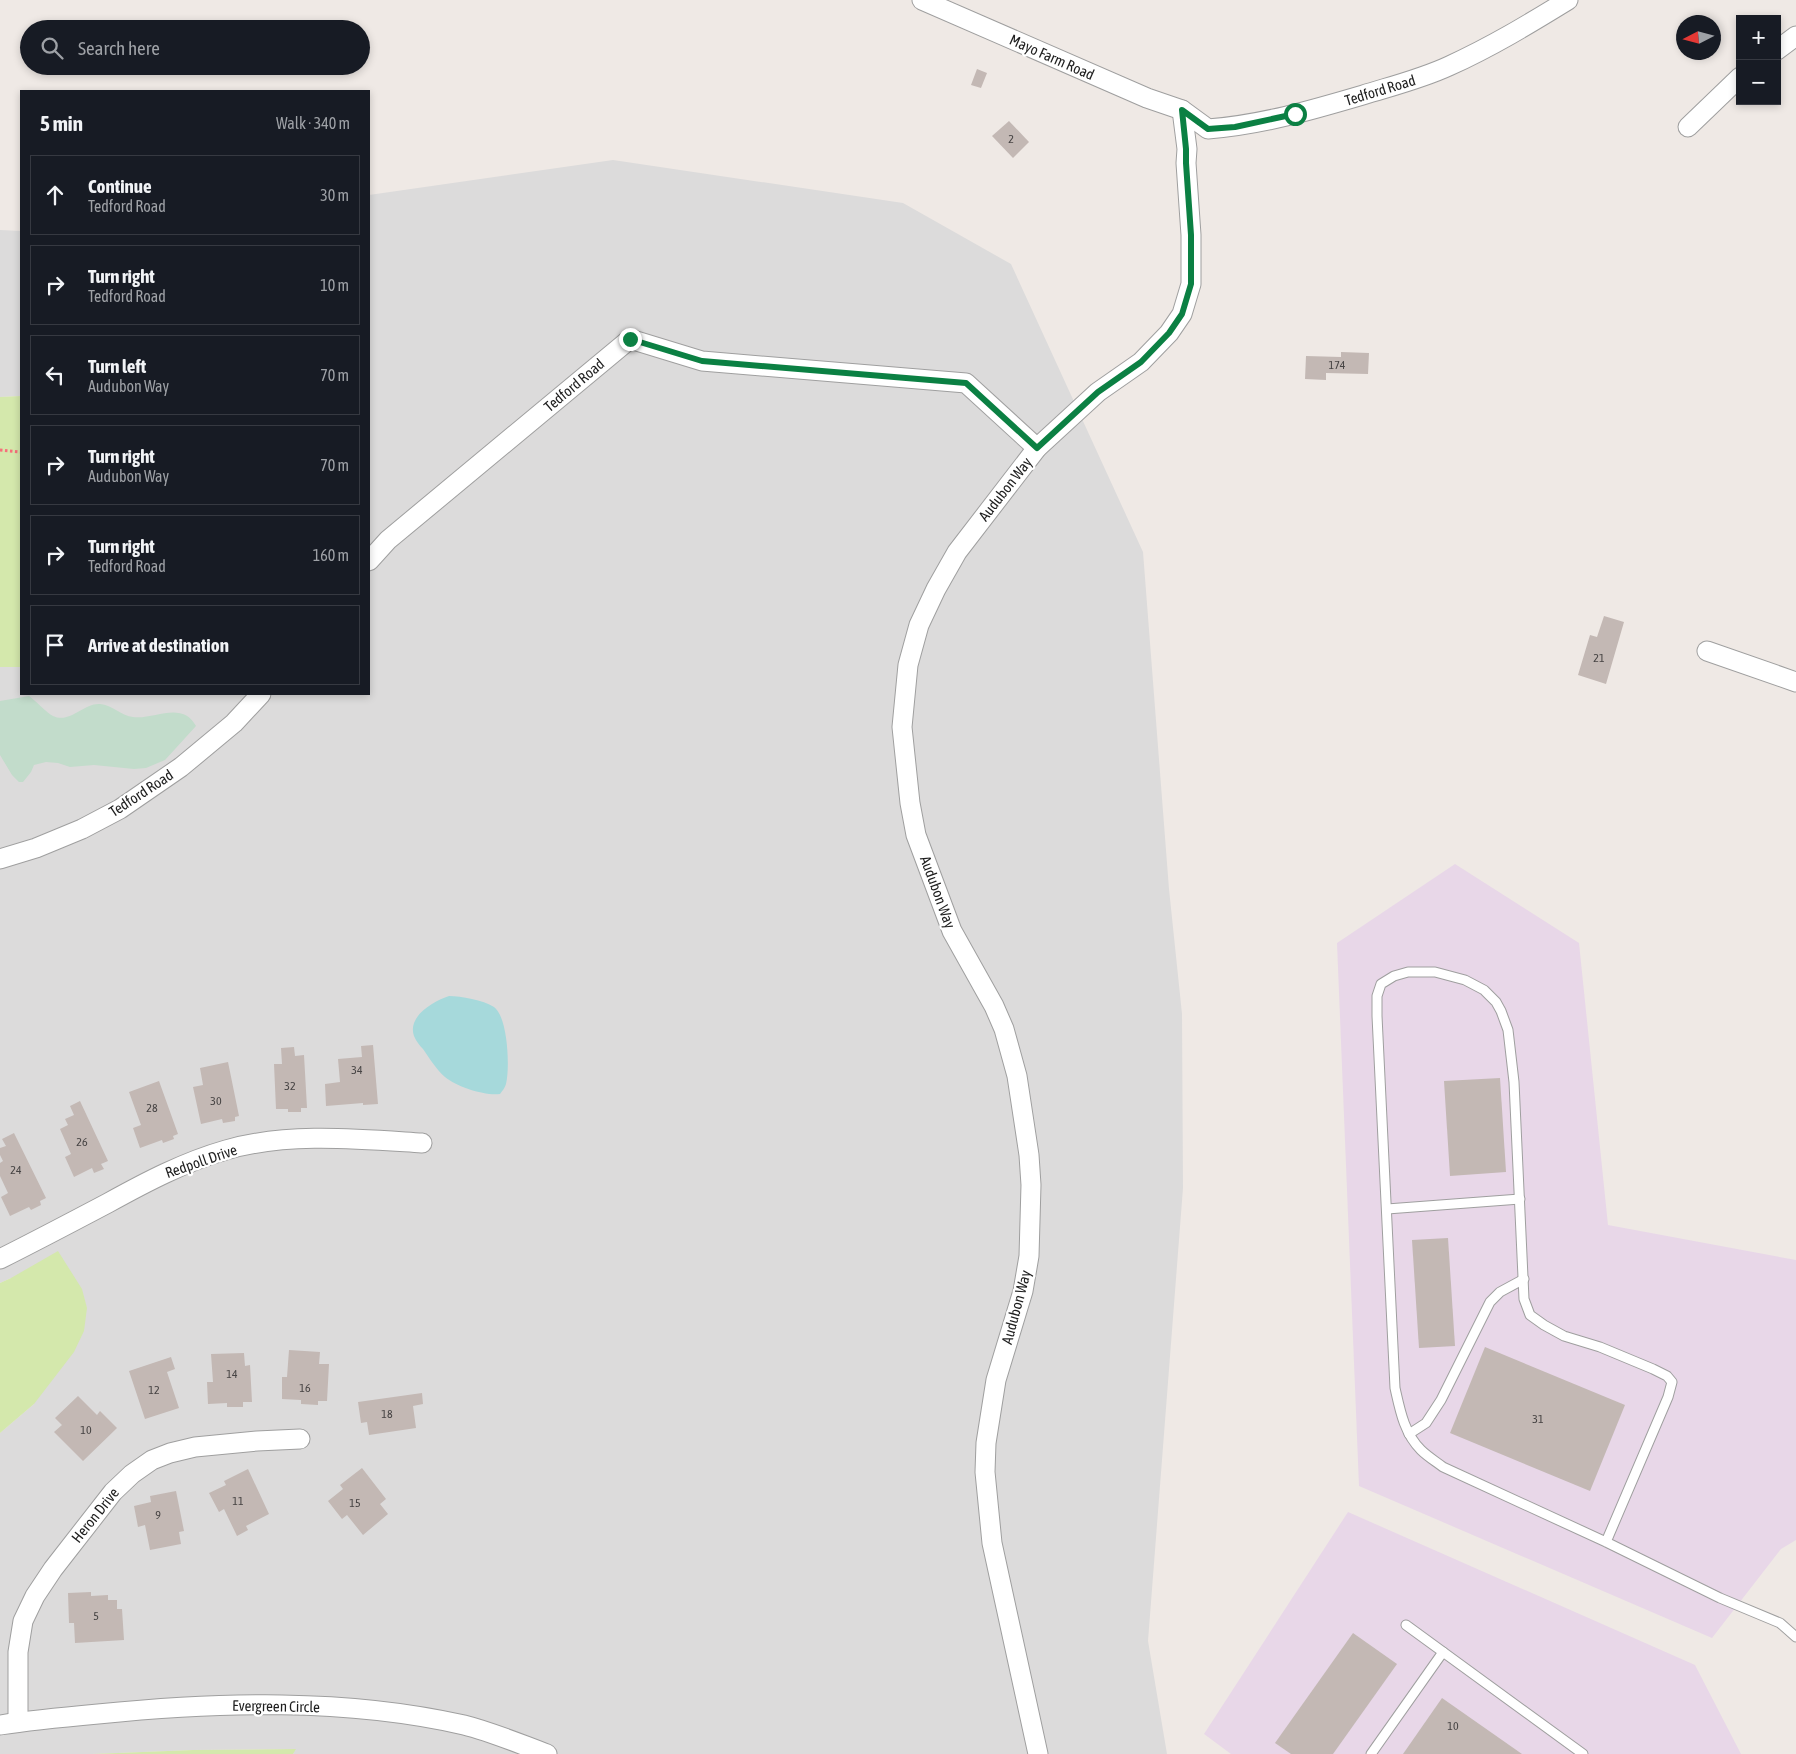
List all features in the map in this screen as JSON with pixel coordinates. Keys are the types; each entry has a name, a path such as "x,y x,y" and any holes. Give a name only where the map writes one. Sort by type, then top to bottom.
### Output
{"street":[{"name":"Mayo Farm Road","path":"922,0 1147,98 1182,110"},
{"name":"Tedford Road","path":"1182,110 1208,129 1235,127 1319,108 1412,80 1448,66 1508,37 1568,0"},
{"path":"1781,47 1796,36"},
{"path":"1688,127 1736,81"},
{"name":"Audubon Way","path":"1038,1754 992,1543 985,1472 986,1443 996,1380 1023,1291 1029,1256 1031,1185 1029,1155 1017,1076 1004,1029 994,1006 952,931 916,834 910,803 902,727 908,664 919,625 936,589 957,552 1037,448 1098,392 1141,362 1169,333 1182,314 1191,284 1191,235 1182,110"},
{"name":"Tedford Road","path":"370,560 388,540 630,339 702,361 966,383 1037,448"},
{"path":"1707,651 1796,682"},
{"name":"Tedford Road","path":"0,859 36,848 82,829 120,809 188,761 234,723 260,695"},
{"name":"Redpoll Drive","path":"0,1259 151,1179 226,1150 252,1144 298,1139 360,1139 422,1143"},
{"name":"Heron Drive","path":"9,1724 23,1621 35,1596 53,1569 113,1492 132,1474 152,1460 170,1453 204,1446 300,1439"},
{"name":"Evergreen Circle","path":"9,1724 229,1705 317,1706 402,1714 466,1726 547,1754"}],"lane":[{"path":"1606,1542 1668,1397 1672,1382 1667,1376 1653,1369 1564,1336 1530,1315 1524,1299 1514,1082 1508,1030 1501,1011 1496,1002 1484,990 1465,980 1435,972 1408,972 1394,976 1381,984 1377,996 1377,1016 1395,1388 1402,1419 1409,1434 1420,1449 1442,1467 1606,1542 1720,1598 1780,1623 1796,1637"},
{"path":"1386,1209 1520,1199"},
{"path":"1409,1434 1426,1423 1441,1400 1490,1302 1500,1292 1524,1279"},
{"path":"1406,1624 1583,1754"},
{"path":"1371,1754 1443,1652"}],"path":[{"path":"0,450 20,452"}],"shaded area":[{"path":"613,160 903,203 1011,264 1143,552 1169,889 1182,1014 1183,1188 1148,1641 1167,1754 293,1754 295,1749 193,1750 92,1754 0,1754 0,1433 34,1404 11,1278 0,1283 0,667 20,667 20,695 370,695 370,195"},
{"path":"0,230 20,231 20,396 0,397"},
{"path":"1455,864 1579,943 1608,1225 1796,1260 1796,1540 1781,1549 1712,1638 1359,1486 1337,943"},
{"path":"1348,1512 1695,1665 1741,1754 1231,1754 1204,1734"}],"green space":[{"path":"20,396 20,667 0,667 0,397"},
{"path":"29,696 50,714 59,718 100,704 133,717 167,713 183,714 190,718 196,726 165,760 146,768 134,769 94,765 70,767 46,762 34,765 23,782 19,782 12,775 0,755 0,701"},
{"path":"58,1251 82,1289 87,1308 84,1331 74,1352 34,1404 0,1433 0,1283"},
{"path":"296,1749 293,1754 92,1754 193,1750"}],"water":[{"path":"449,996 484,1002 494,1007 499,1013 505,1032 508,1055 506,1084 500,1094 479,1092 450,1081 436,1067 415,1038 413,1029 414,1022 418,1016 429,1006"}],"building":[{"path":"977,69 987,73 981,88 971,85"},
{"path":"1009,121 1029,142 1013,158 992,136"},
{"path":"1341,352 1369,353 1368,374 1326,373 1326,380 1305,379 1306,356 1341,357"},
{"path":"1604,616 1624,622 1606,684 1578,675 1590,635 1597,637"},
{"path":"373,1045 378,1104 363,1105 363,1103 326,1106 325,1084 340,1082 338,1059 362,1057 361,1046"},
{"path":"294,1047 295,1056 304,1055 307,1108 301,1108 301,1112 288,1112 288,1109 276,1109 274,1064 282,1064 281,1048"},
{"path":"228,1062 239,1116 235,1117 235,1121 223,1123 222,1119 201,1124 193,1087 203,1085 200,1068"},
{"path":"1500,1078 1506,1172 1450,1176 1444,1081"},
{"path":"159,1081 178,1134 173,1136 174,1139 163,1143 162,1140 140,1148 133,1128 141,1125 129,1092"},
{"path":"80,1101 108,1161 101,1164 104,1169 94,1173 92,1168 74,1177 65,1157 71,1154 60,1129 68,1125 65,1119 74,1115 70,1106"},
{"path":"14,1133 46,1198 40,1201 41,1205 31,1210 29,1207 10,1216 1,1197 8,1193 0,1176 0,1163 3,1161 0,1155 0,1148 6,1146 2,1139"},
{"path":"1448,1238 1455,1346 1419,1348 1412,1240"},
{"path":"1485,1347 1625,1405 1590,1491 1450,1433"},
{"path":"289,1350 320,1352 319,1364 329,1364 327,1401 318,1401 318,1405 301,1404 301,1400 282,1399 282,1377 287,1377"},
{"path":"244,1353 245,1366 250,1365 252,1402 243,1402 243,1407 227,1407 227,1403 208,1404 207,1382 213,1382 211,1354"},
{"path":"171,1357 175,1369 167,1372 179,1408 145,1419 129,1371"},
{"path":"422,1393 423,1404 413,1406 416,1428 369,1435 367,1422 361,1423 358,1402"},
{"path":"78,1396 97,1415 100,1411 117,1428 83,1461 54,1432 62,1425 55,1418"},
{"path":"362,1468 386,1499 380,1504 388,1514 363,1535 347,1515 342,1519 328,1501 343,1489 340,1485"},
{"path":"248,1469 269,1514 246,1526 248,1530 237,1536 224,1509 219,1512 209,1493 226,1485 224,1481"},
{"path":"176,1491 184,1531 179,1532 181,1544 150,1550 145,1525 138,1527 134,1506 151,1502 150,1496"},
{"path":"91,1592 91,1596 108,1595 108,1600 117,1600 117,1609 122,1609 124,1640 75,1643 74,1623 69,1623 68,1593"},
{"path":"1353,1633 1397,1664 1333,1754 1291,1754 1275,1743"},
{"path":"1442,1698 1522,1754 1403,1754"}],"route":[{"path":"630,339 702,361 966,383 1037,448 1098,392 1141,362 1169,333 1182,314 1191,284 1191,235 1182,110 1208,129 1235,127 1295,114"}]}
